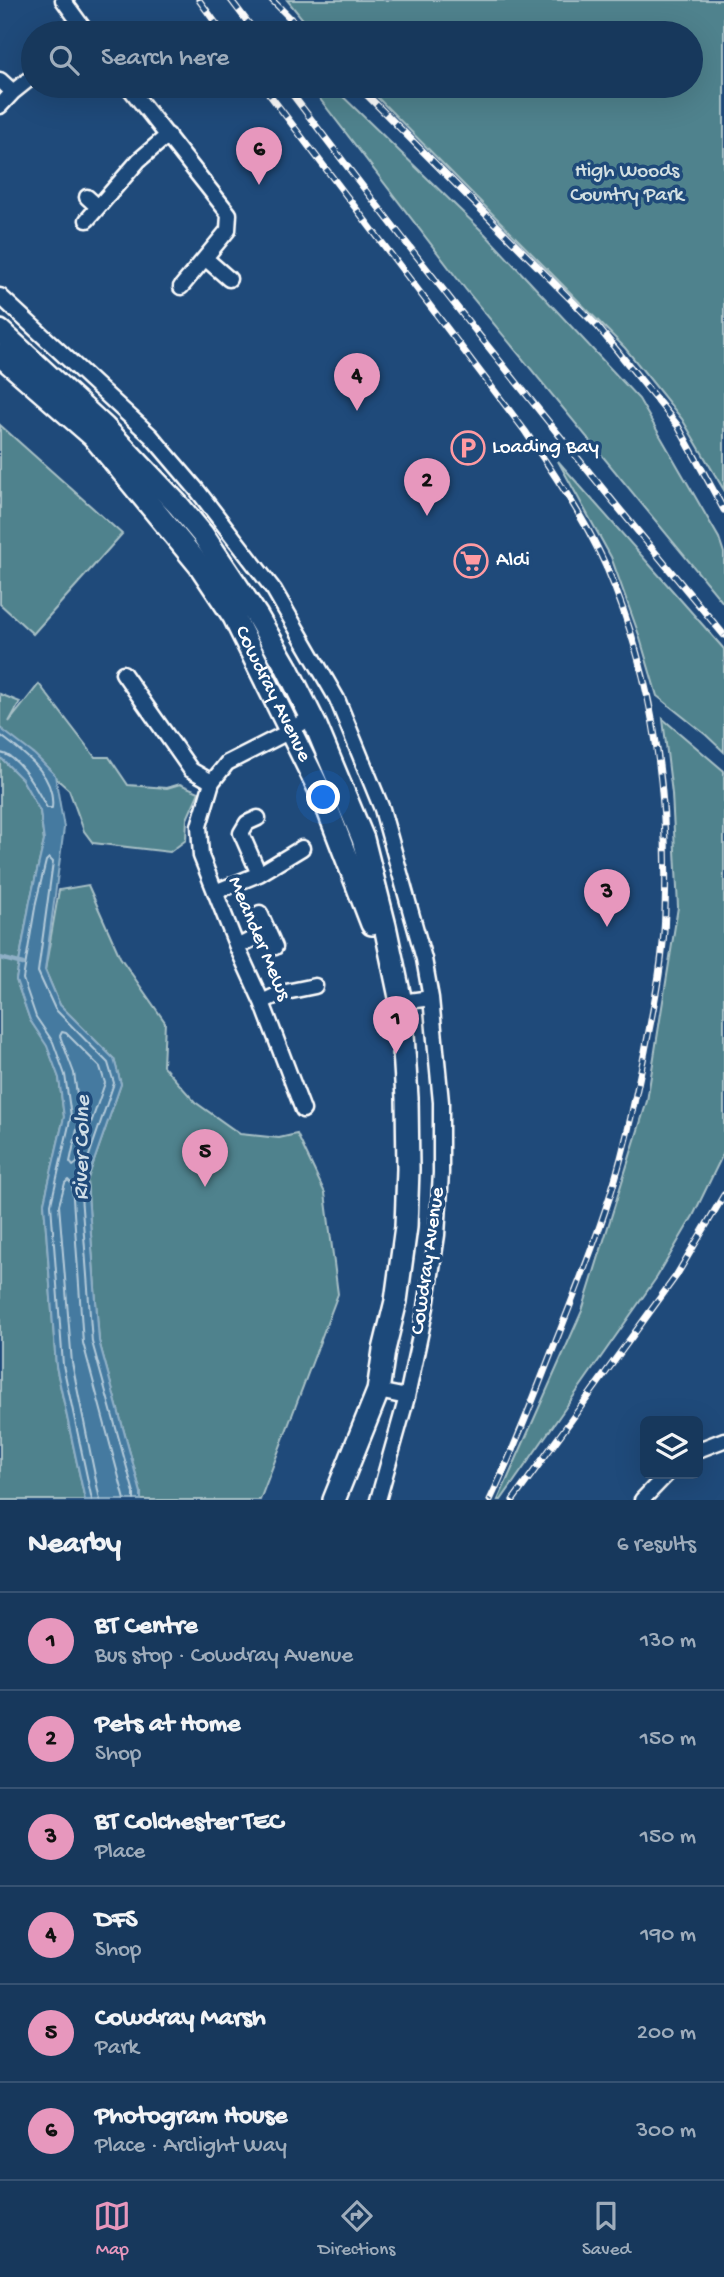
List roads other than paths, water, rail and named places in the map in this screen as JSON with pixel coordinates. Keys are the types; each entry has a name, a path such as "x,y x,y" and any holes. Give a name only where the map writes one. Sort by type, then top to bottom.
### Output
{"main road":[{"name":"Cowdray Avenue","path":"0,331 104,427 171,513 200,566 234,617 323,797 401,1002"},
{"name":"Cowdray Avenue","path":"0,355 93,436 171,513 203,535 257,616 312,717 363,839 401,1002 407,1098 406,1227 396,1301 384,1350 378,1391 334,1500"}],"street":[{"path":"63,0 78,21"},
{"path":"0,80 13,92"},
{"path":"0,106 21,86"},
{"path":"138,98 229,214 228,230 181,287"},
{"path":"87,220 92,202 167,135"},
{"path":"205,258 229,279"},
{"name":"Cowdray Avenue","path":"0,296 151,436 197,490 274,590 337,699 382,809 424,958 431,998 441,1102 441,1173 438,1235 426,1307 407,1397 378,1500"},
{"path":"171,513 197,490"},
{"path":"123,673 191,770 212,782"},
{"name":"Meander Mews","path":"303,1110 262,1002 201,856 199,826 212,782 227,762 312,717"},
{"path":"258,818 247,822 241,833 259,874"},
{"path":"215,892 259,874 302,848"},
{"path":"260,913 275,947"},
{"path":"385,926 411,915"},
{"path":"237,947 268,932"},
{"path":"262,1002 281,993 315,986"},
{"path":"401,1002 431,998"},
{"path":"378,1391 407,1397"},
{"path":"703,1448 724,1440"},
{"path":"642,1500 662,1479"}],"water":[{"name":"River Colne","path":"0,728 35,755 55,775 64,828 45,970 60,1005 114,1059 121,1084 87,1181 99,1341 141,1500 85,1500 56,1366 44,1203 64,1117 59,1078 47,1046 30,1020 16,980 44,841 40,811 22,779 0,757"}],"waterway":[{"path":"0,958 23,964"}],"railway":[{"path":"199,0 214,21"},
{"path":"231,0 247,21"},
{"path":"272,0 293,21"},
{"path":"272,98 525,431 575,507 597,547 629,627 640,666 656,747 666,870 664,929 655,999 632,1111 617,1172 592,1249 527,1416 490,1500"},
{"path":"295,98 501,363 724,635"},
{"path":"370,98 598,327 678,426 724,510"},
{"path":"513,1500 676,1276 724,1195"}],"place":[{"name":"Photogram House","path":"259,185"},
{"name":"DFS","path":"357,411"},
{"name":"Loading Bay","path":"468,448"},
{"name":"Pets at Home","path":"427,516"},
{"name":"Aldi","path":"471,561"},
{"name":"BT Colchester TEC","path":"607,927"},
{"name":"BT Centre","path":"396,1054"},
{"name":"Cowdray Marsh","path":"205,1187"}],"park label":[{"name":"High Woods Country Park","path":"627,184"}]}
